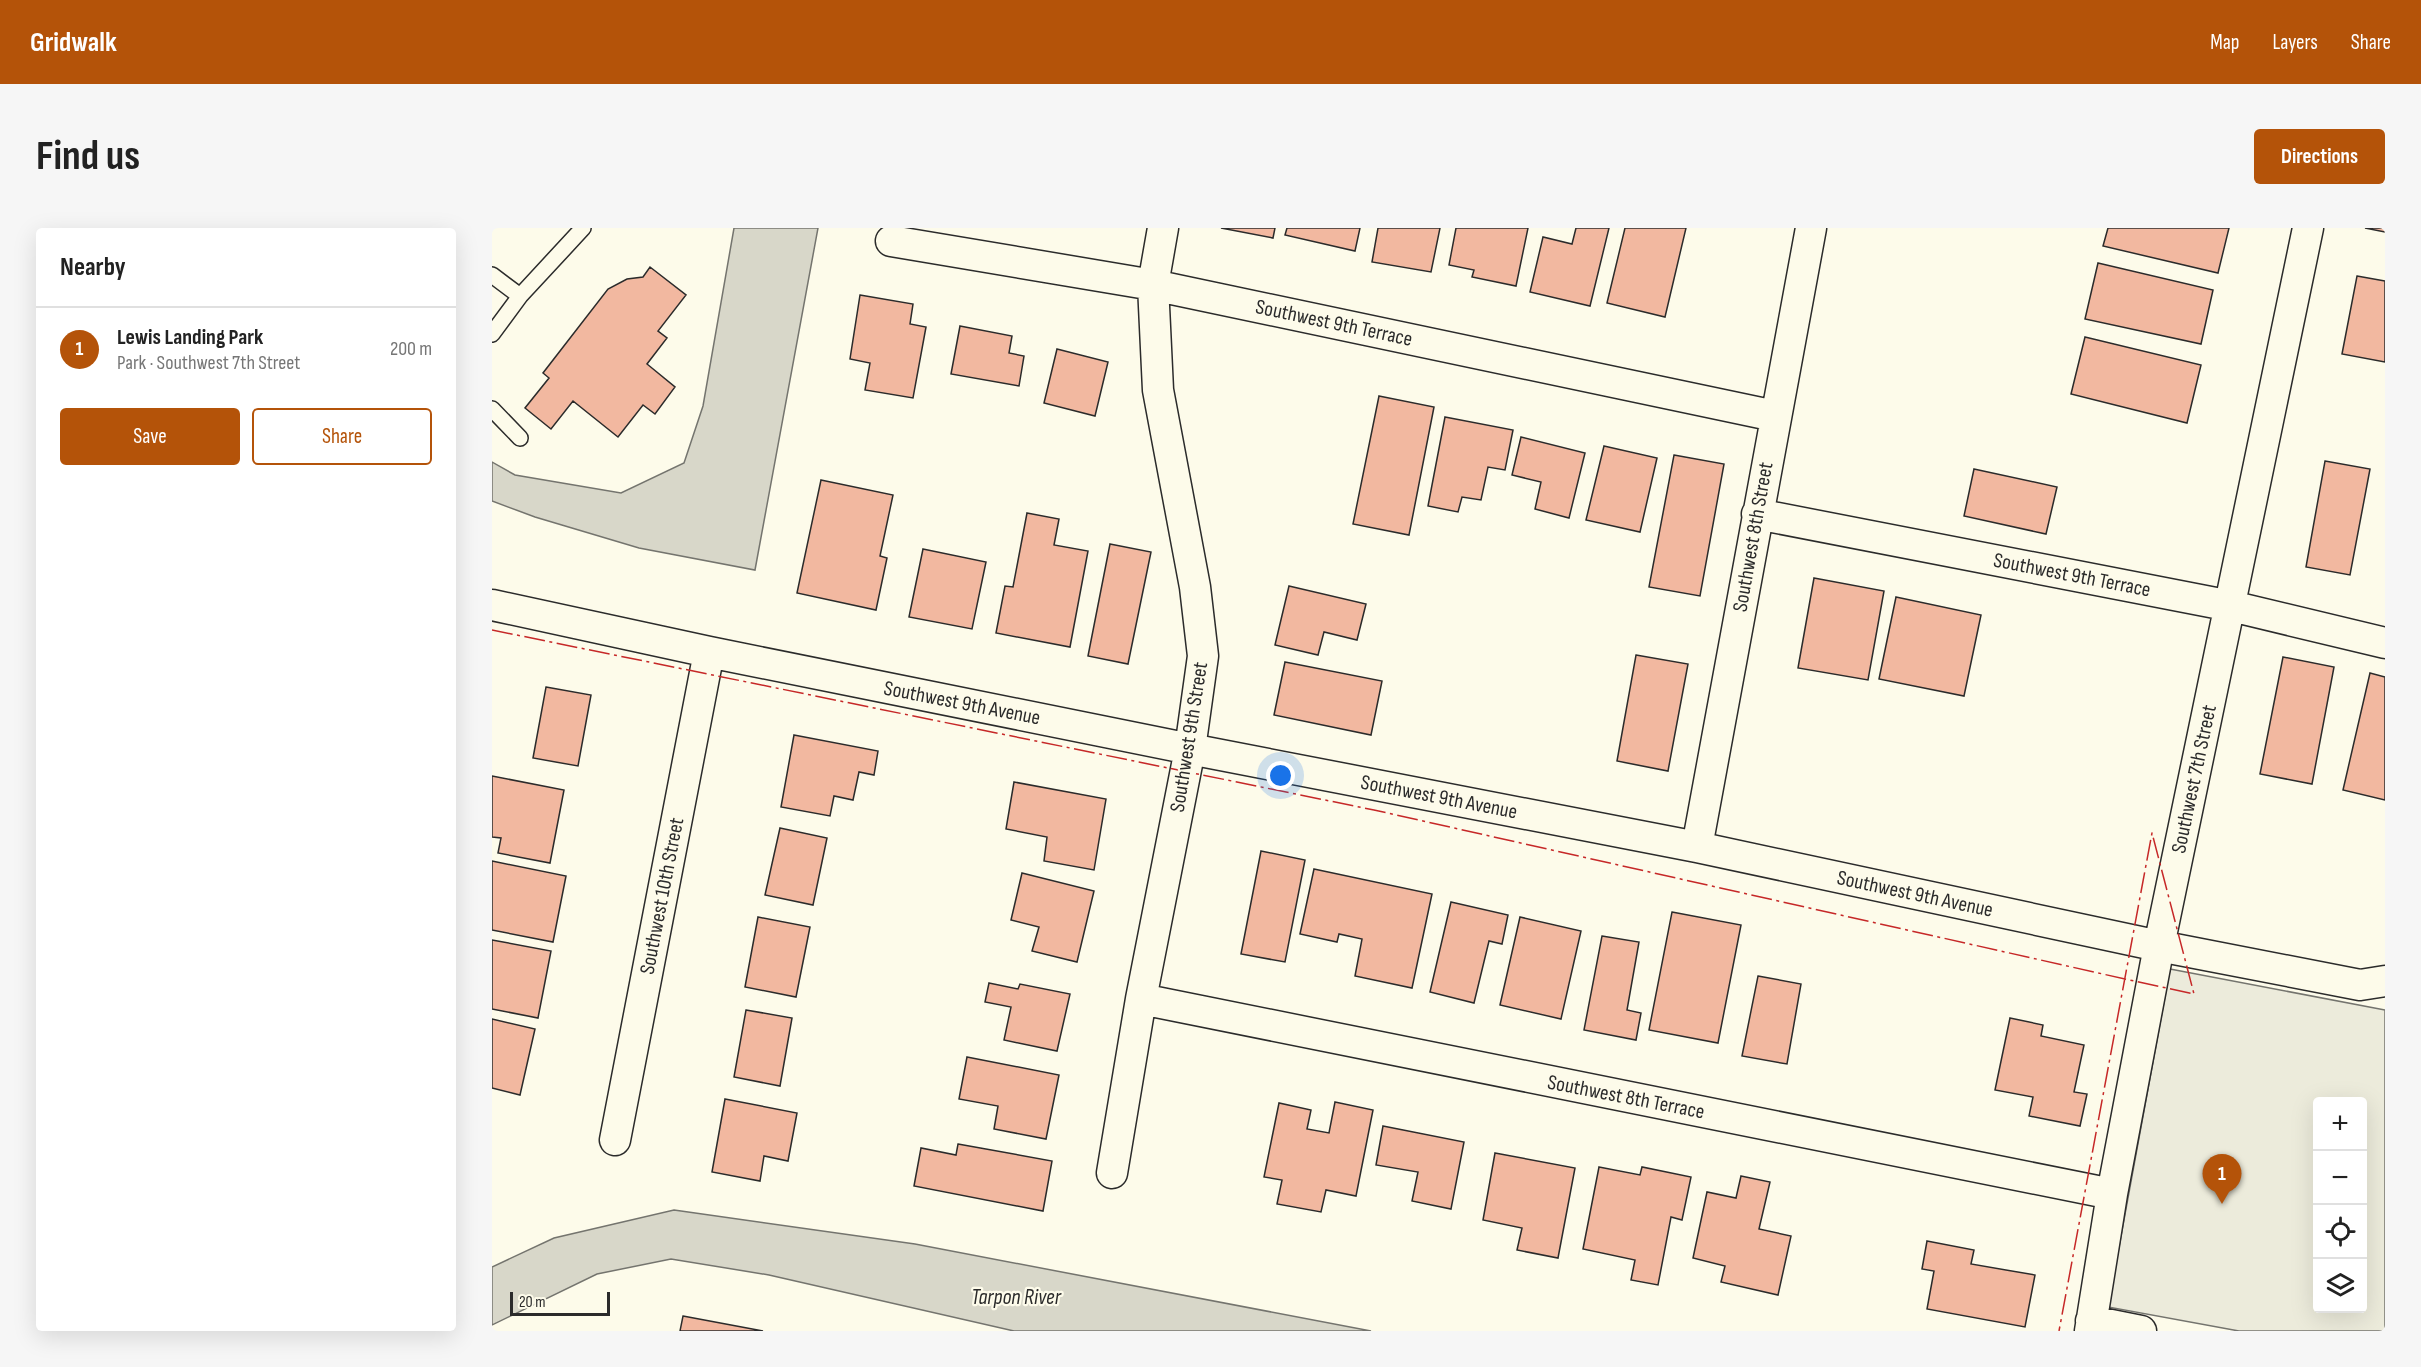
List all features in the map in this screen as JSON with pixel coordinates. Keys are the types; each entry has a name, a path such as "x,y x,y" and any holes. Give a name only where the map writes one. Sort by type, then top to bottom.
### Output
{"street":[{"name":"Southwest 9th Street","path":"1112,1173 1141,999 1190,749 1203,656 1195,587 1158,390 1153,285 1163,228"},
{"name":"Southwest 8th Street","path":"1697,847 1811,228"},
{"name":"Southwest 7th Street","path":"2091,1326 2112,1194 2159,946 2308,228"},
{"name":"Southwest 9th Terrace","path":"891,241 1153,285 1775,416"},
{"name":"Southwest 9th Terrace","path":"1757,514 2231,606 2385,643"},
{"name":"Southwest 9th Avenue","path":"492,605 710,652 1190,749 1697,847 2159,946 2360,986 2385,981"},
{"name":"Southwest 10th Street","path":"615,1140 710,652"},
{"name":"Southwest 8th Terrace","path":"1141,999 2112,1194"},
{"path":"2091,1326 2141,1331"}],"lane":[{"path":"492,334 520,296 583,228"},
{"path":"492,274 520,296"},
{"path":"492,409 520,438"}],"shaded area":[{"path":"2170,969 2385,1010 2385,1331 2239,1331 2108,1307"}],"water":[{"path":"734,228 818,228 755,570 639,548 535,517 492,501 492,462 515,475 621,493 684,463 703,406"},
{"name":"Tarpon River","path":"674,1210 915,1244 1371,1331 1014,1331 769,1275 671,1259 597,1274 492,1325 492,1267 554,1238"}],"building":[{"path":"1221,228 1275,228 1273,238"},
{"path":"1287,228 1360,228 1355,251 1285,235"},
{"path":"1378,228 1440,228 1431,272 1372,262"},
{"path":"1456,228 1528,228 1516,286 1472,277 1474,270 1449,265"},
{"path":"1576,228 1609,228 1590,306 1530,292 1543,237 1572,244"},
{"path":"1625,228 1686,228 1665,317 1607,303"},
{"path":"2108,228 2229,228 2218,273 2103,246"},
{"path":"2365,228 2385,228 2385,232"},
{"path":"2098,263 2213,290 2201,344 2085,319"},
{"path":"650,267 686,295 658,331 667,338 647,364 675,387 655,414 643,405 618,437 573,401 551,429 525,408 549,378 543,373 608,289 627,279 643,277"},
{"path":"2357,276 2385,281 2385,362 2342,354"},
{"path":"860,295 913,304 910,324 926,327 913,398 865,390 870,363 850,359"},
{"path":"960,326 1012,336 1009,353 1024,356 1019,386 951,374"},
{"path":"2085,337 2201,365 2187,423 2071,394"},
{"path":"1057,349 1108,362 1095,416 1044,403"},
{"path":"1379,396 1434,407 1409,535 1353,524"},
{"path":"1445,417 1513,430 1505,470 1488,467 1481,500 1462,497 1458,512 1428,506"},
{"path":"1521,437 1585,453 1569,518 1535,509 1541,482 1512,475"},
{"path":"1604,446 1657,458 1640,532 1586,520"},
{"path":"1674,455 1724,464 1700,596 1649,587"},
{"path":"2325,461 2370,469 2350,575 2306,567"},
{"path":"1974,469 2057,487 2046,534 1964,516"},
{"path":"821,480 893,495 880,556 887,558 876,610 797,593"},
{"path":"1027,513 1059,519 1054,545 1088,551 1070,647 996,633 1005,586 1013,587"},
{"path":"1110,544 1151,552 1128,664 1088,656"},
{"path":"923,549 986,562 972,629 909,617"},
{"path":"1814,578 1884,591 1868,680 1798,668"},
{"path":"1289,586 1366,604 1357,640 1324,632 1318,655 1275,645"},
{"path":"1896,597 1981,615 1964,696 1879,679"},
{"path":"1636,655 1688,664 1668,771 1617,761"},
{"path":"2283,657 2334,667 2312,784 2260,774"},
{"path":"1285,662 1382,681 1371,735 1274,715"},
{"path":"2370,673 2385,677 2385,800 2343,790"},
{"path":"546,687 591,695 578,766 533,758"},
{"path":"794,735 878,751 874,775 859,772 853,800 834,796 830,816 781,807"},
{"path":"492,776 564,790 550,863 498,853 501,838 492,837"},
{"path":"1014,782 1106,799 1094,870 1044,861 1047,837 1006,829"},
{"path":"780,828 827,838 813,905 765,895"},
{"path":"1261,851 1305,860 1285,962 1241,954"},
{"path":"492,861 566,876 553,942 492,930"},
{"path":"1314,869 1432,894 1412,988 1355,976 1362,939 1339,934 1337,942 1300,934"},
{"path":"1022,873 1094,891 1077,962 1032,951 1039,927 1011,920"},
{"path":"1451,902 1508,915 1502,944 1489,941 1474,1003 1430,992"},
{"path":"1672,912 1741,925 1718,1043 1649,1030"},
{"path":"758,917 810,927 796,997 745,987"},
{"path":"1520,917 1581,931 1561,1019 1500,1005"},
{"path":"1602,936 1639,942 1627,1010 1641,1013 1636,1040 1584,1030"},
{"path":"492,940 551,951 538,1018 492,1009"},
{"path":"1758,976 1801,984 1787,1064 1742,1056"},
{"path":"989,983 1018,989 1020,984 1070,994 1057,1051 1004,1040 1011,1007 985,1002"},
{"path":"746,1010 792,1018 780,1086 734,1077"},
{"path":"2010,1018 2043,1025 2041,1036 2084,1045 2074,1092 2087,1094 2080,1126 2029,1116 2033,1097 1995,1090"},
{"path":"492,1019 535,1029 520,1095 492,1088"},
{"path":"967,1057 1059,1075 1046,1139 994,1129 998,1106 959,1099"},
{"path":"725,1099 797,1113 788,1161 764,1156 760,1181 712,1172"},
{"path":"1335,1102 1373,1110 1356,1196 1326,1190 1321,1212 1277,1204 1282,1180 1264,1177 1279,1103 1311,1110 1307,1129 1329,1133"},
{"path":"1383,1126 1464,1142 1451,1209 1412,1201 1418,1172 1376,1165"},
{"path":"958,1144 1052,1161 1043,1211 914,1186 921,1148 956,1155"},
{"path":"1495,1153 1575,1168 1558,1258 1517,1250 1522,1228 1483,1220"},
{"path":"1599,1167 1640,1175 1642,1167 1691,1177 1682,1220 1671,1217 1658,1285 1631,1280 1635,1260 1583,1249"},
{"path":"1741,1176 1770,1182 1759,1229 1791,1236 1778,1295 1721,1282 1725,1266 1693,1258 1707,1192 1736,1198"},
{"path":"1927,1241 1974,1250 1971,1264 2035,1275 2025,1327 1927,1309 1934,1271 1922,1269"},
{"path":"683,1316 763,1331 680,1331"}],"power":[{"path":"492,630 1374,810 2125,979 2194,994 2152,833 2059,1331"}],"place":[{"name":"Lewis Landing Park","path":"2222,1204"}]}
